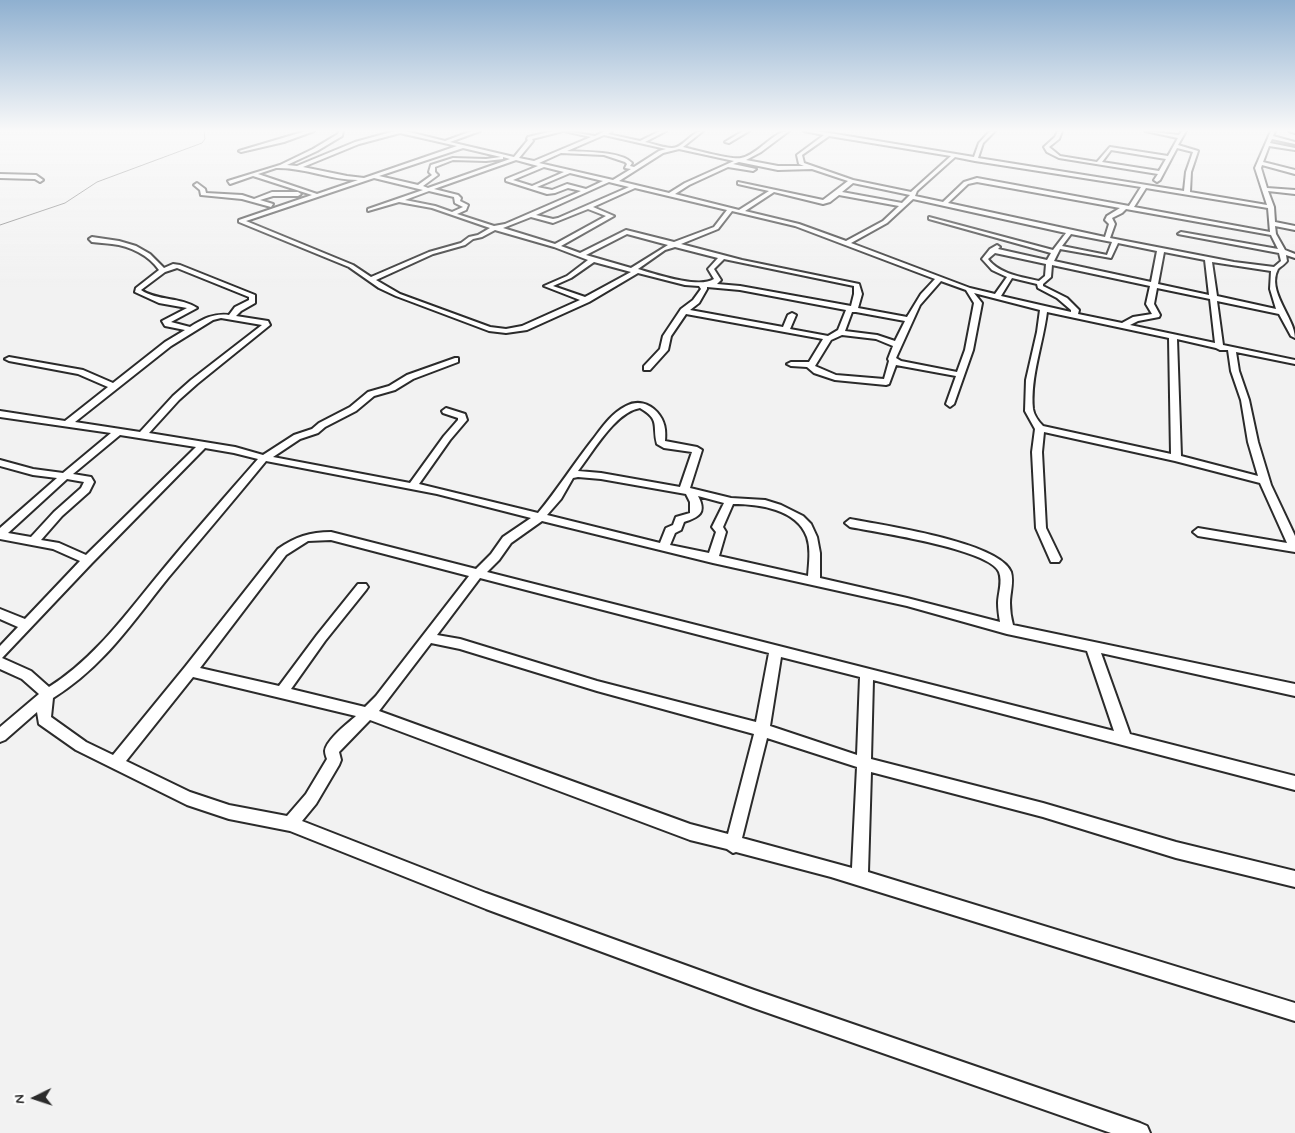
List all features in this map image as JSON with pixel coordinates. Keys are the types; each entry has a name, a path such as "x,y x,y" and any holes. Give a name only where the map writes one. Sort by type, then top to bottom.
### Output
{"street":[{"path":"281,184 318,196"},
{"path":"352,184 241,221 351,266 370,280 398,296 480,327 506,331 524,328 586,300 634,271 663,249 716,228 731,209"},
{"path":"400,184 456,196 458,198 457,202 466,206 464,209 452,214"},
{"path":"417,188 423,184"},
{"path":"370,210 443,184"},
{"path":"521,184 547,192 553,192 567,186 585,190"},
{"path":"532,187 539,184"},
{"path":"505,228 585,190 605,184"},
{"path":"620,184 797,225 997,298 1173,338 1295,362"},
{"path":"670,195 687,184"},
{"path":"744,184 823,202 828,201 849,184"},
{"path":"864,184 943,204 1070,232 1208,259 1275,269"},
{"path":"847,243 885,222 924,184"},
{"path":"943,204 966,184"},
{"path":"1009,184 1046,193 1273,234"},
{"path":"1123,184 1271,207"},
{"path":"1152,188 1154,184"},
{"path":"1186,184 1187,194"},
{"path":"1264,184 1271,207 1273,234 1282,250 1284,261"},
{"path":"197,185 203,190 204,194 231,196 272,205"},
{"path":"529,215 557,220 634,187"},
{"path":"1046,193 1050,187"},
{"path":"1131,208 1144,187"},
{"path":"1266,189 1295,192"},
{"path":"741,211 773,191"},
{"path":"838,193 902,205"},
{"path":"247,204 272,194 310,194"},
{"path":"398,200 432,207 496,227 505,228 593,260 634,271 705,286 740,288 908,319"},
{"path":"556,246 612,216 563,200"},
{"path":"1107,239 1112,228 1112,224 1108,220 1109,217 1120,212 1124,207"},
{"path":"931,218 1001,237 1056,249 1109,257 1116,240"},
{"path":"1172,251 1180,239 1186,218"},
{"path":"1272,223 1295,228"},
{"path":"370,280 431,253 463,244 470,238 480,236 496,227"},
{"path":"581,255 624,232 742,262 857,285 858,294 838,337 828,338 684,311"},
{"path":"1040,283 1048,277 1049,263 1056,249 1070,232"},
{"path":"1001,237 1000,244 992,250 985,259 986,262 994,269 1011,276 1040,283"},
{"path":"92,239 99,242 114,242 142,252 153,258 163,271"},
{"path":"1180,239 1282,250 1295,256"},
{"path":"1123,326 1136,319 1156,314 1150,304 1161,249"},
{"path":"1265,249 1270,256 1284,261 1295,262"},
{"path":"992,250 1280,312"},
{"path":"647,368 664,350 667,336 684,311 696,301 705,286 718,280 711,269 724,256"},
{"path":"1208,259 1220,348"},
{"path":"586,300 547,286 569,277 593,260"},
{"path":"1284,261 1275,269 1273,291 1280,312 1295,334"},
{"path":"191,329 168,324 166,321 193,308 152,298 137,291 163,271 178,266 253,296 252,300 238,309 231,317"},
{"path":"997,298 1011,276"},
{"path":"791,364 810,365 812,369 846,379 886,382 894,361 892,359 908,319 926,290 940,278"},
{"path":"1040,283 1040,287 1051,291 1072,306 1075,310 1074,315"},
{"path":"950,404 973,335 978,303 968,289"},
{"path":"1044,309 1041,332 1030,380 1029,410 1035,423 1040,428 1176,458 1265,481"},
{"path":"786,330 792,315"},
{"path":"67,424 113,386 191,329 215,317 231,317 266,325 194,382 142,435"},
{"path":"841,333 877,337 898,344"},
{"path":"810,365 820,353 828,338"},
{"path":"1173,338 1176,458"},
{"path":"1232,350 1235,371 1245,400 1253,442 1265,481 1295,548"},
{"path":"9,359 80,372 113,386"},
{"path":"0,736 47,695 71,680 96,657 127,623 163,577 264,458 297,437 315,432 322,425 353,409 371,394 392,388 410,378 455,360"},
{"path":"894,361 961,375"},
{"path":"290,824 311,800 334,760 332,751 381,700 469,583 496,557 507,540 539,518 615,417 641,404 657,416 662,428 660,442 664,445 697,450 687,491"},
{"path":"412,486 447,438 463,420 462,416 446,411"},
{"path":"0,414 203,445 412,486 483,502 539,518 907,602 1008,629 1295,690"},
{"path":"1040,428 1037,452 1041,528 1055,559"},
{"path":"0,534 78,463 118,432"},
{"path":"0,654 88,560 203,445"},
{"path":"0,463 33,472 88,479 89,482 85,490 58,514 34,541"},
{"path":"570,475 602,476 687,491 730,501 761,504 799,518 806,524 811,535 814,580"},
{"path":"664,547 670,531 677,527 680,520 695,515 697,508 696,500 687,491"},
{"path":"713,558 721,532 717,527 730,501"},
{"path":"850,523 962,547 984,554 1002,566 1005,576 1004,606 1008,629"},
{"path":"1198,532 1295,548"},
{"path":"0,534 70,551 88,560"},
{"path":"116,762 190,671 282,552 298,540 313,535 331,536 479,572 776,651 1124,738 1294,786"},
{"path":"282,692 321,638 362,587"},
{"path":"0,614 27,625"},
{"path":"428,638 460,644 597,686 762,730 863,763 1043,810 1184,852 1295,879"},
{"path":"1092,647 1124,738"},
{"path":"733,845 762,730 776,651"},
{"path":"0,663 28,675 40,684 47,695 44,707 44,720 59,732 82,746 187,798 229,812 290,824 486,901 754,999 907,1054 1005,1085 1140,1133"},
{"path":"190,671 368,712 690,832 860,879 1295,1012"},
{"path":"860,879 867,674"}],"waterway":[{"path":"0,225 65,203 94,184"}]}
